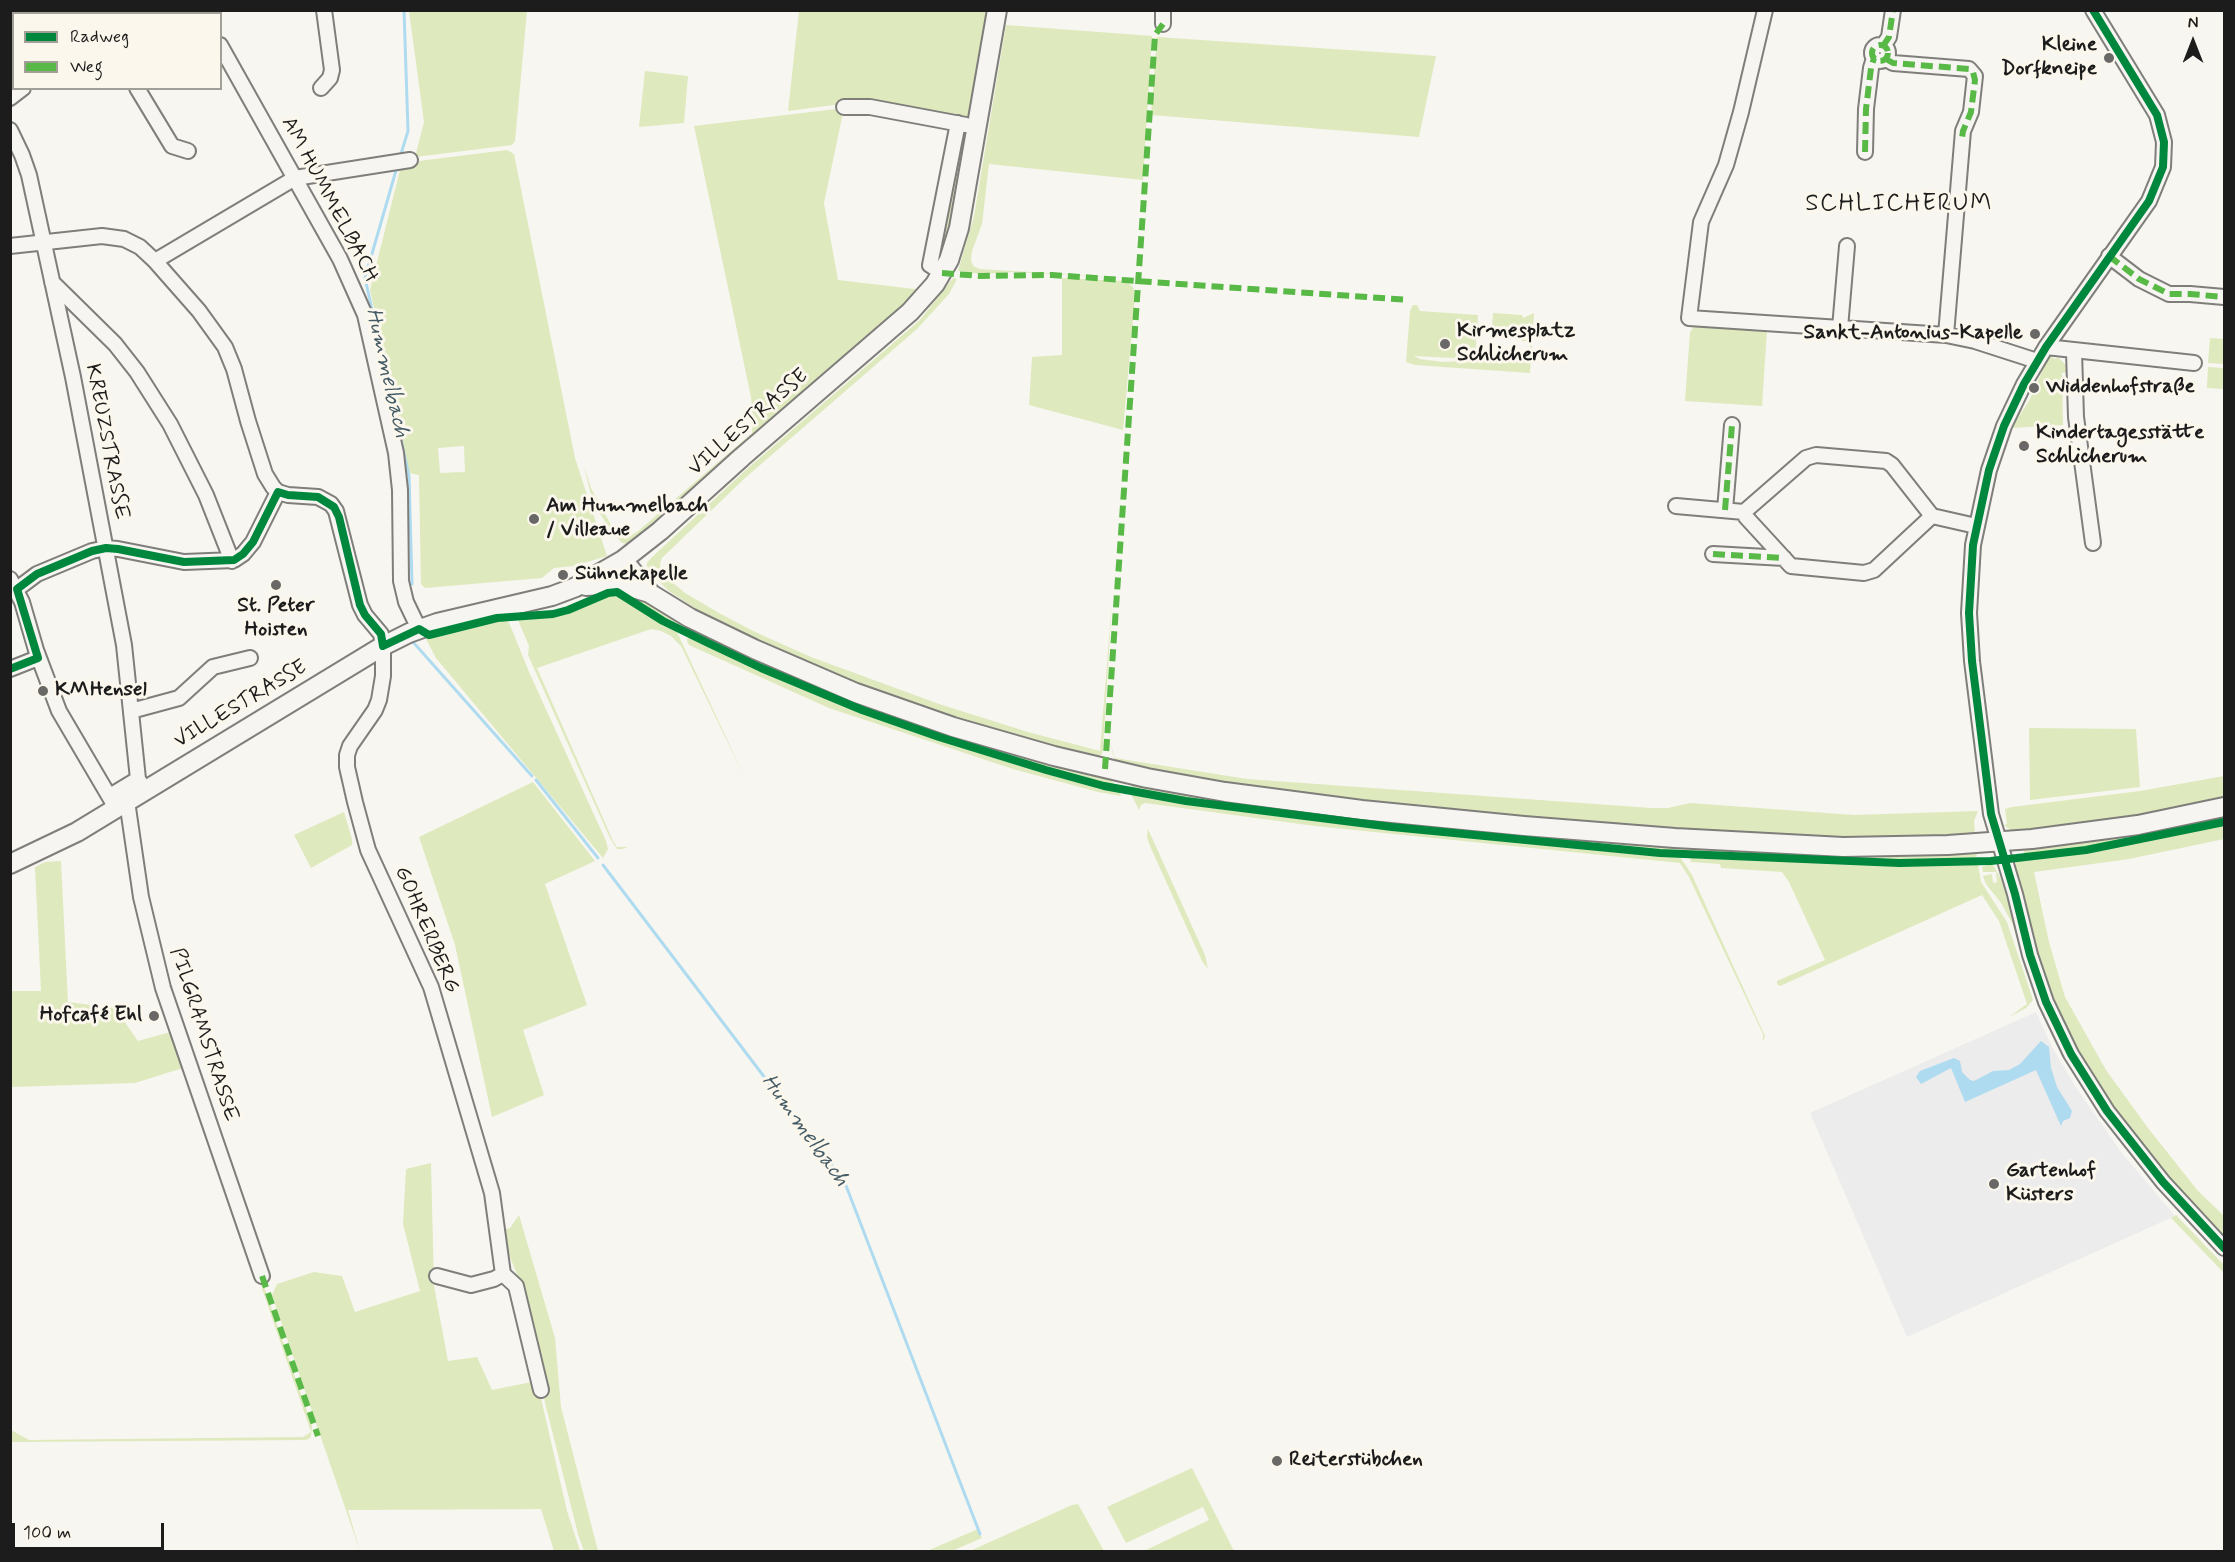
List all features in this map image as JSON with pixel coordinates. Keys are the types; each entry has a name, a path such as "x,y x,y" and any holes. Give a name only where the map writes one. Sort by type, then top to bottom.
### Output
{"main road":[{"name":"VILLESTRASSE","path":"10,864 52,846 142,785 383,646 419,629 552,596 576,587 623,560 660,531 910,312 924,298 942,273 949,260 959,228 968,125 997,10"},
{"path":"623,560 651,594"},
{"path":"576,587 619,584 651,594 690,618 754,650 886,704 964,730 1053,756 1178,784 1252,796 1373,811 1675,838 1843,847 1999,842 2113,829 2224,807"}],"street":[{"path":"321,88 330,78 332,70 324,10"},
{"path":"1765,10 1726,165 1701,222 1689,318 1947,335 1976,341 2037,361"},
{"path":"1865,152 1866,109 1871,68 1889,37 1893,10"},
{"path":"2093,10 2154,107 2161,123 2164,142 2163,166 2153,193 2037,361 2017,398 1999,440 1989,470 1976,526 1969,582 1969,629 1989,803 2038,982 2071,1054 2102,1104 2132,1144 2224,1248"},
{"name":"AM HUMMELBACH","path":"222,49 340,259 359,300 369,330 390,418 398,465 401,581 406,602 419,629"},
{"path":"1881,54 1893,63 1969,69 1975,76 1971,112 1963,131 1947,335"},
{"path":"138,90 171,146 188,152"},
{"path":"844,107 870,106 968,125"},
{"name":"KREUZSTRASSE","path":"10,130 29,175 42,244 73,377 124,645 142,785"},
{"path":"155,261 295,178 410,160"},
{"path":"10,246 92,237 118,238 135,244 155,261 199,311 225,347 234,369 265,474 273,487 278,492 288,495 318,497 334,507 339,517 360,605 365,615 381,634 383,646"},
{"path":"1840,328 1847,246"},
{"path":"2109,256 2139,279 2169,294 2224,297"},
{"path":"52,282 115,345 137,372 170,424 206,495 232,561"},
{"path":"2046,347 2194,363"},
{"path":"2074,351 2076,417 2092,543"},
{"path":"1725,510 1732,425"},
{"path":"1676,506 1744,512 1806,458 1816,455 1888,462 1932,516 1976,526"},
{"path":"118,802 59,711 38,658 14,584 92,551 106,548 184,562 232,561 243,554 253,542 278,492"},
{"path":"1744,512 1791,566 1871,572 1932,516"},
{"path":"1713,554 1784,558"},
{"name":"GOHRERBERG","path":"383,646 383,676 379,700 375,710 348,750 349,779 368,850 431,987 492,1193 503,1274 516,1286 541,1390"},
{"path":"10,669 38,658"},
{"path":"131,711 179,698 213,667 250,658"},
{"name":"PILGRAMSTRASSE","path":"118,802 163,988 262,1276"},
{"path":"437,1276 471,1285 494,1279 503,1274"}],"shaded area":[{"name":"Gartenhof Küsters","path":"2036,1012 2052,1047 2075,1086 2121,1152 2175,1216 1907,1337 1810,1113"}],"green space":[{"path":"409,11 527,11 515,141 512,145 415,157 424,122"},
{"path":"799,11 991,11 969,120 864,101 788,111"},
{"path":"1006,25 1152,36 1143,180 989,164 982,224 972,251 973,266 980,269 1132,278 1015,272 980,274 958,271 974,216"},
{"path":"1157,37 1436,56 1419,137 1151,115"},
{"path":"645,71 688,76 684,123 639,127"},
{"path":"844,108 824,203 838,280 923,290 635,540 628,544 622,543 610,530 598,510 590,491 584,466 591,488 615,532 628,537 637,532 752,433 751,397 694,126"},
{"path":"962,133 968,135 956,218 939,266 934,261"},
{"path":"507,150 514,154 575,458 607,556 574,566 554,568 542,578 425,588 421,584 419,475 409,473 370,290 401,166 419,161","holes":["464,446 465,472 440,473 438,448"]},
{"path":"953,278 957,279 949,294 917,329 745,478 662,558 661,570 685,593 719,613 811,657 939,704 1028,732 1100,751 1112,601 1103,749 1102,754 1096,759 994,732 853,684 732,630 705,615 669,591 654,577 647,566 651,558 748,468 920,320"},
{"path":"1062,278 1124,281 1134,289 1123,430 1029,405 1032,357 1062,355"},
{"path":"1413,305 1417,305 1420,311 1478,315 1475,359 1414,356 1443,362 1479,360 1485,357 1521,360 1521,355 1530,355 1531,341 1522,341 1520,330 1492,328 1493,313 1522,315 1523,318 1534,313 1530,373 1415,365 1406,362 1410,311"},
{"path":"1696,324 1767,330 1762,406 1685,401 1690,332"},
{"path":"2210,338 2224,339 2224,364 2208,363"},
{"path":"2049,356 2056,359 2058,357 2068,367 2069,372 2062,373 2063,425 2011,428 2029,401"},
{"path":"2208,367 2224,368 2224,389 2207,388"},
{"path":"620,592 632,592 669,615 1108,777 1116,786 949,739 878,714 762,667 713,644 666,620"},
{"path":"610,595 631,602 676,630 745,778 681,646 671,636 651,629 537,668 613,841 617,847 628,847 622,849 617,849 610,838 528,655 529,646 518,620 560,615"},
{"path":"507,620 510,625 606,841 608,849 603,858 436,658 426,639"},
{"path":"688,636 763,671 875,717 1033,769 1119,791 1121,796 1013,769 829,708 689,645"},
{"path":"2029,728 2136,729 2140,787 2030,800"},
{"path":"1108,737 1115,758 1247,779 1651,808 1668,808 1690,803 1854,815 1978,811 1974,821 1975,835 1855,840 1571,823 1276,792 1116,764"},
{"path":"2224,776 2224,800 2145,817 2019,831 2012,831 2004,825 2007,824 2005,809 2012,807 2140,791"},
{"path":"533,782 595,861 545,884 587,1005 523,1030 544,1095 492,1117 455,945 419,837"},
{"path":"1134,783 1839,852 1898,855 1976,853 1977,856 1971,859 1890,861 1644,850 1427,829 1246,808 1130,789"},
{"path":"1131,794 1319,821 1680,857 1692,875 1765,1036 1763,1042 1763,1034 1689,877 1680,863 1315,826 1145,803 1139,810"},
{"path":"344,812 352,845 311,868 294,835"},
{"path":"2224,813 2224,819 2192,827 2095,846 2022,856 2025,850 2113,837"},
{"path":"2224,824 2224,839 2129,859 2034,872 2049,942 2065,997 2106,1070 2148,1128 2198,1191 2224,1216 2224,1241 2169,1180 2107,1102 2074,1047 2043,978 2015,866 2016,861 2088,851"},
{"path":"1148,829 1205,955 1208,969 1202,961 1150,846 1147,837"},
{"path":"1690,858 1883,864 1976,863 1981,882 2007,922 2033,1000 2026,1008 2009,1017 2027,1004 1999,921 1982,895 1780,986 1777,981 1825,960 1789,882 1782,872 1721,868 1720,864 1691,862"},
{"path":"61,861 68,1002 115,1008 138,1041 174,1031 186,1067 135,1083 11,1087 10,991 41,991 35,867 45,862"},
{"path":"1992,863 2000,877 2013,911 2037,994 2035,995 2012,923 1983,876 1992,874 1993,883 1997,882 1996,872 1983,872 1982,867"},
{"path":"208,1130 210,1130 312,1426 311,1436 305,1440 11,1442 11,1430 29,1440 303,1437 311,1432"},
{"path":"431,1163 434,1286 448,1361 477,1357 492,1390 537,1381 567,1511 580,1551 554,1551 541,1509 348,1510 360,1551 272,1295 277,1284 314,1272 342,1276 355,1312 420,1291 403,1224 406,1169"},
{"path":"519,1215 555,1338 561,1407 598,1551 584,1551 578,1534 540,1383 521,1285 505,1244 502,1230 510,1228"},
{"path":"2176,1215 2224,1265 2224,1273 2171,1218"},
{"path":"1192,1468 1234,1551 1144,1551 1209,1520 1203,1507 1126,1543 1107,1507"},
{"path":"1078,1504 1104,1551 970,1551 1072,1505"},
{"path":"978,1529 982,1538 952,1551 927,1551"}],"water":[{"path":"2041,1041 2049,1047 2051,1068 2057,1087 2072,1111 2070,1118 2063,1121 2061,1126 2036,1070 1965,1102 1951,1068 1921,1084 1916,1077 1920,1071 1954,1058 1960,1061 1962,1072 1974,1081 1993,1071 2009,1070 2020,1064"}],"waterway":[{"name":"Hummelbach","path":"400,157 408,131 404,10"},
{"name":"Hummelbach","path":"397,167 365,278 409,476 412,584"},
{"name":"Hummelbach","path":"413,642 532,776"},
{"name":"Hummelbach","path":"536,780 598,858"},
{"name":"Hummelbach","path":"603,865 845,1183 980,1534"}],"marked path":[{"path":"1883,46 1889,37 1893,10"},
{"path":"1105,769 1155,35 1163,24"},
{"path":"1880,45 1886,47 1888,53 1886,59 1880,61 1874,59 1872,53 1874,47 1880,45"},
{"path":"1865,152 1866,109 1874,58"},
{"path":"1886,59 1893,63 1969,69 1973,72 1975,80 1971,112 1962,138"},
{"path":"2109,256 2139,279 2169,294 2224,297"},
{"path":"942,273 980,276 1052,275 1409,300"},
{"path":"1725,510 1732,425"},
{"path":"1713,554 1784,558"},
{"path":"262,1276 318,1436"}],"cycle path":[{"path":"2093,10 2157,115 2164,142 2163,167 2149,201 2046,347 2024,384 2004,426 1989,470 1973,545 1969,613 1972,661 1991,814 2015,894 2030,955 2046,1002 2071,1054 2107,1111 2163,1182 2224,1248"},
{"path":"10,669 38,658 17,589 37,574 92,551 106,548 184,562 234,560 243,554 253,542 278,492 318,497 334,507 339,517 360,605 365,615 381,634 383,646 419,629 429,635 497,618 553,614 608,593 617,592 663,621 708,643 862,710 1046,770 1104,786 1186,801 1392,827 1660,853 1899,863 1991,861 2086,850 2224,822"}],"place":[{"name":"Kleine Dorfkneipe","path":"2109,58"},
{"name":"Sankt-Antonius-Kapelle","path":"2035,334"},
{"name":"Kirmesplatz Schlicherum","path":"1445,344"},
{"name":"Widdenhofstraße","path":"2034,388"},
{"name":"Kindertagesstätte Schlicherum","path":"2024,446"},
{"name":"Am Hummelbach / Villeaue","path":"534,519"},
{"name":"Sühnekapelle","path":"563,575"},
{"name":"St. Peter Hoisten","path":"276,585"},
{"name":"KMHensel","path":"43,691"},
{"name":"Hofcafé Ehl","path":"154,1016"},
{"name":"Gartenhof Küsters","path":"1994,1184"},
{"name":"Reiterstübchen","path":"1277,1461"}],"district":[{"name":"SCHLICHERUM","path":"1899,205"}]}
